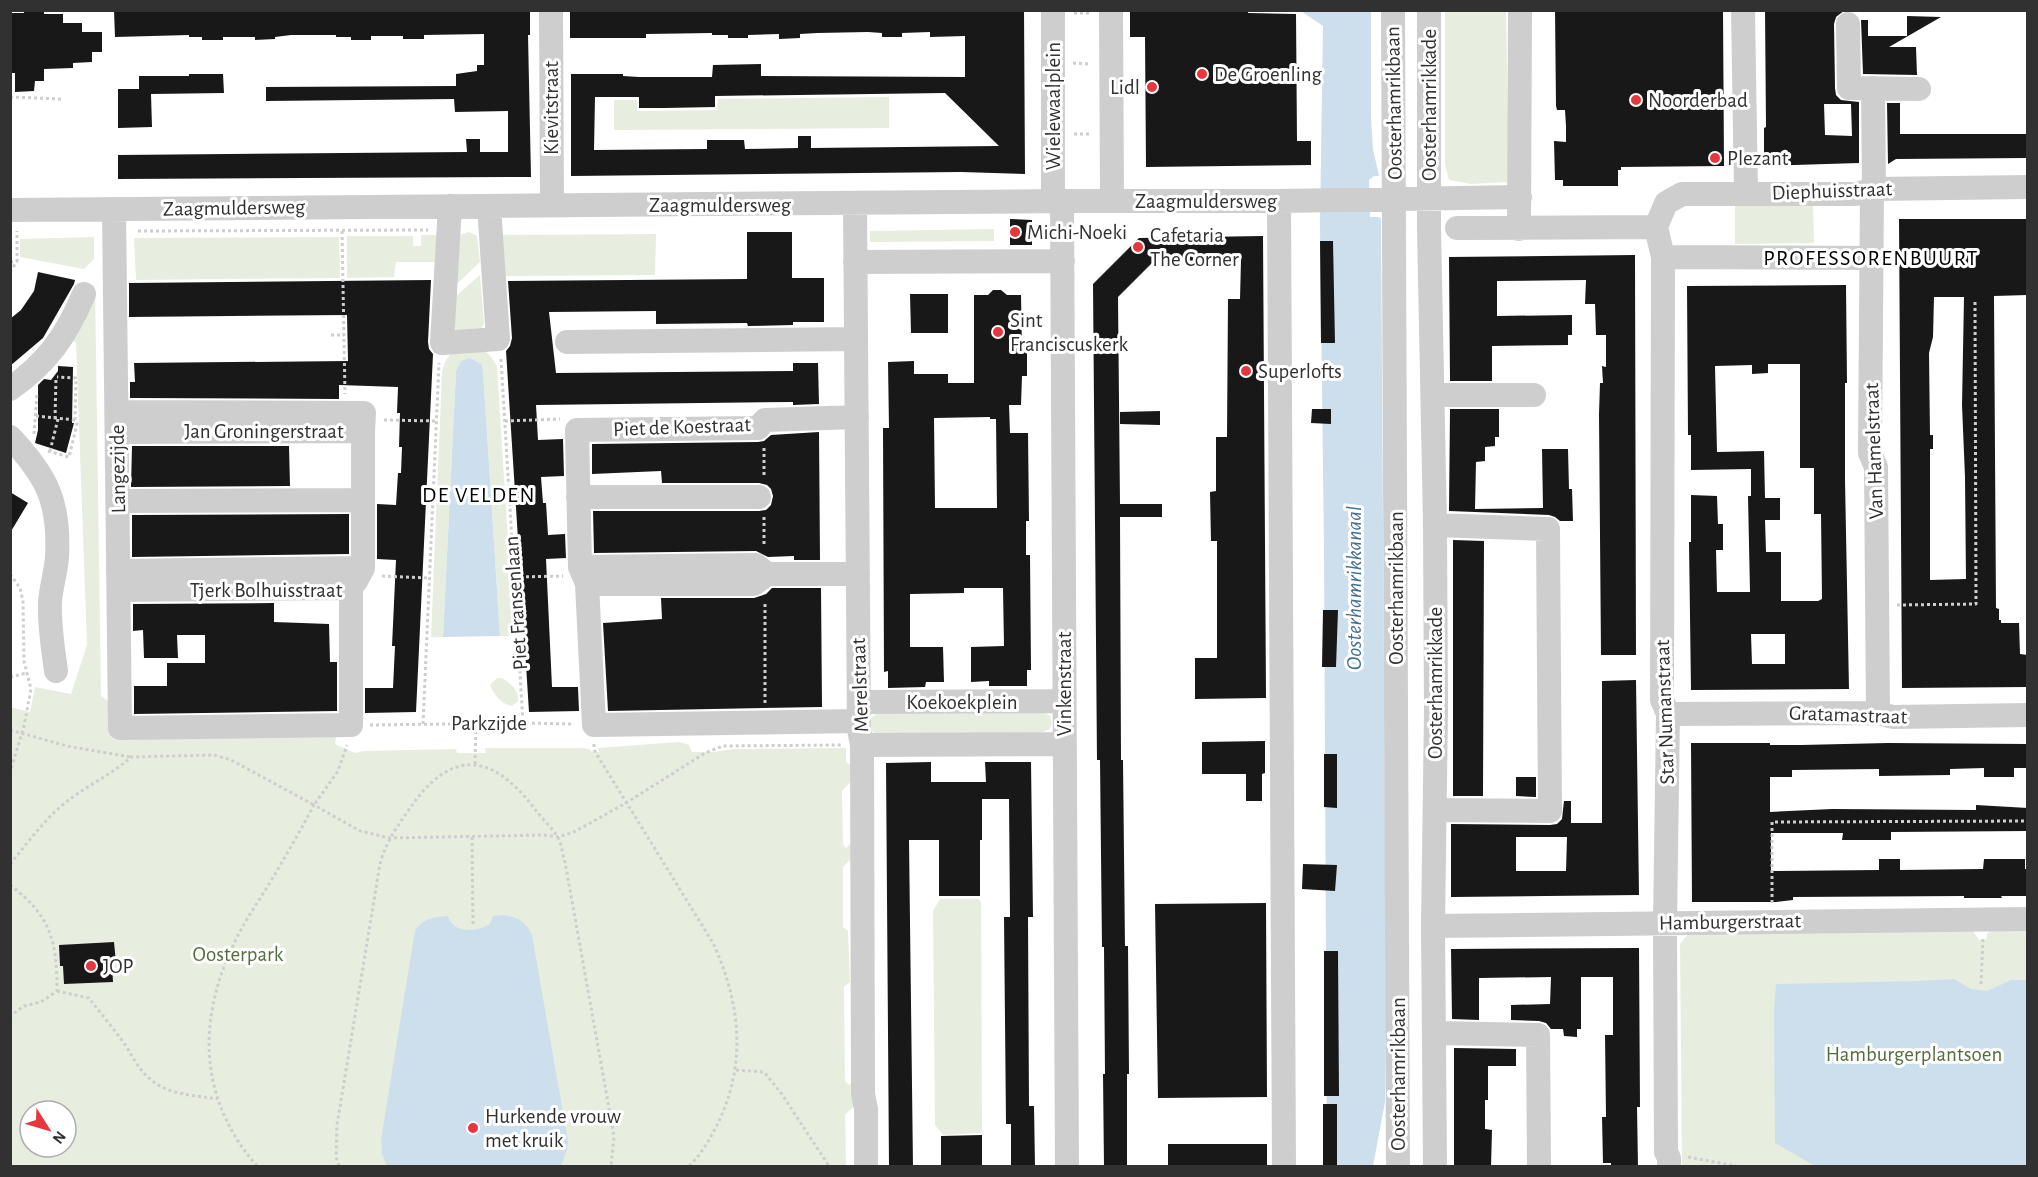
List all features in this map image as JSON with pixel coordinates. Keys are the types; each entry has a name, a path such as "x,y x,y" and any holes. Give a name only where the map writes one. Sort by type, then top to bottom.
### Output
{"street":[{"name":"Kievitstraat","path":"551,10 552,205"},
{"name":"Oosterhamrikbaan","path":"1393,10 1398,1167"},
{"name":"Oosterhamrikkade","path":"1429,10 1429,229 1435,525 1433,926 1435,1167"},
{"path":"1520,10 1520,229"},
{"path":"1743,10 1746,193"},
{"name":"Wielewaalplein","path":"1053,12 1053,135 1057,201"},
{"path":"1111,12 1112,201"},
{"path":"1848,24 1849,88 1919,89"},
{"name":"Van Hamelstraat","path":"1873,88 1870,453 1876,467 1878,712"},
{"name":"Diephuisstraat","path":"1656,227 1666,203 1682,194 1856,194 1873,189 2028,187"},
{"name":"Oosterhamrikkade","path":"1430,199 1520,197"},
{"name":"Zaagmuldersweg","path":"14,210 1430,199"},
{"name":"Vinkenstraat","path":"1057,201 1063,261 1068,1167"},
{"path":"1279,201 1284,1167"},
{"name":"Merelstraat","path":"855,204 861,941 866,1167"},
{"path":"450,206 442,343 498,339 489,206"},
{"name":"Langezijde","path":"114,209 120,729 351,725"},
{"path":"1457,228 1656,227 1663,257 1871,258"},
{"name":"Star Numanstraat","path":"1663,257 1662,700 1668,714 1665,923 1666,1152 1669,1162"},
{"path":"855,262 1063,261"},
{"path":"10,390 42,374 84,294"},
{"path":"567,342 856,339"},
{"path":"1433,395 1534,395"},
{"name":"Piet de Koestraat","path":"577,430 759,428 765,420 857,417"},
{"path":"357,421 358,577"},
{"name":"Jan Groningerstraat","path":"117,422 357,421"},
{"path":"577,430 578,497 594,725 765,722 860,724"},
{"path":"22,436 50,492 57,522 57,558 50,601 51,639 56,671"},
{"path":"578,497 759,497"},
{"path":"118,501 357,500"},
{"path":"1435,525 1548,529 1550,811 1435,810"},
{"path":"583,575 756,565 766,575 858,574"},
{"name":"Tjerk Bolhuisstraat","path":"119,581 358,577 351,725"},
{"name":"Koekoekplein","path":"860,724 1064,701"},
{"name":"Gratamastraat","path":"1668,714 1878,712 1893,717 2028,715"},
{"name":"Koekoekplein","path":"860,724 1064,744"},
{"name":"Hamburgerstraat","path":"1433,926 2028,919"},
{"path":"1434,1033 1538,1035 1539,1167"}],"path":[{"path":"1053,12 1111,12"},
{"path":"1053,61 1110,66"},
{"path":"10,97 61,99"},
{"path":"1053,135 1111,133"},
{"path":"10,272 17,261 14,210"},
{"path":"128,231 428,230"},
{"path":"342,231 344,335 357,421 436,421"},
{"path":"10,262 17,261"},
{"path":"1878,606 1976,604 1975,301"},
{"path":"331,335 344,335"},
{"name":"Piet Fransenlaan","path":"498,339 523,723"},
{"path":"423,724 436,421 442,343"},
{"path":"22,436 36,416 42,374"},
{"path":"42,374 56,419 50,451"},
{"path":"41,448 69,457 77,424 75,420 76,378 42,374"},
{"path":"36,416 75,420"},
{"path":"505,421 578,418 577,430"},
{"path":"10,574 20,588 24,661 31,689 22,733 10,772"},
{"path":"514,577 583,575"},
{"path":"765,722 766,575"},
{"path":"358,577 429,578"},
{"path":"10,677 27,673"},
{"path":"475,764 476,723"},
{"name":"Parkzijde","path":"351,725 523,723 594,725"},
{"path":"10,730 67,746 131,757 214,755 231,760 360,831 390,838 558,837 574,832 626,803 705,753 723,746 848,745 860,724"},
{"path":"257,1167 235,1136 217,1099 209,1042 211,1011 220,978 241,930 314,805 338,771 346,753 351,725"},
{"path":"594,725 594,750 713,943 723,964 735,1009 736,1070 731,1093 713,1134 689,1167"},
{"path":"10,864 59,808 131,757"},
{"path":"339,1167 336,1157 337,1125 384,847 427,785 442,774 468,763 488,768 513,783 558,837 565,862 614,1137 611,1167"},
{"path":"1773,921 1772,822 2028,821"},
{"path":"472,837 473,924"},
{"path":"10,885 35,906 49,930 54,942 57,991"},
{"path":"1981,984 1984,920"},
{"path":"10,1016 24,1006 41,1002 57,991 89,998 148,1078 170,1091 217,1099"},
{"path":"736,1070 764,1072 781,1093 829,1167"},
{"path":"1669,1162 1692,1157 1736,1167"}],"green space":[{"path":"1445,11 1506,11 1509,182 1471,184 1449,180 1445,165"},
{"path":"889,97 889,128 614,130 614,100 637,100 637,111 717,110 718,99"},
{"path":"1813,203 1814,243 1735,244 1735,204"},
{"path":"994,229 994,241 870,242 870,231"},
{"path":"469,232 477,236 480,262 457,284 460,235"},
{"path":"656,234 655,275 503,276 501,235"},
{"path":"421,235 439,235 437,262 396,262 394,277 347,278 347,236 413,236 413,246 421,246"},
{"path":"94,237 94,259 84,269 20,257 20,239"},
{"path":"339,237 340,278 136,280 134,238"},
{"path":"480,275 484,323 479,332 456,330 453,324 455,297"},
{"name":"Oosterpark","path":"95,284 101,696 108,701 109,734 132,740 134,736 337,732 335,744 355,753 456,749 457,753 486,753 485,748 583,748 599,752 598,748 679,742 689,745 692,752 733,749 846,748 846,762 851,766 855,777 842,791 843,844 846,848 854,840 856,854 843,867 843,927 848,931 850,982 844,987 845,1081 849,1085 858,1077 858,1102 845,1115 846,1166 11,1166 10,707 30,712 35,687 71,694 87,645 76,343 70,338"},
{"path":"458,348 482,350 490,355 497,367 514,636 500,636 483,371 456,371 443,637 431,637 442,372 447,358"},
{"path":"497,678 502,678 516,690 518,701 512,706 501,701 492,689 490,685"},
{"path":"878,712 1045,712 1050,716 1052,723 1050,729 1043,732 881,736 871,731 870,719"},
{"path":"940,899 979,899 981,902 982,1133 943,1135 935,1125 933,911"},
{"name":"Hamburgerplantsoen","path":"1973,931 1979,940 1986,940 1990,931 2027,931 2027,1166 1682,1166 1680,944 1688,934"}],"water":[{"name":"Oosterhamrikkanaal","path":"1301,11 1371,11 1371,118 1373,149 1379,176 1374,176 1369,180 1370,217 1381,219 1386,993 1385,1102 1373,1166 1327,1166 1320,223 1323,26"},
{"path":"470,358 481,364 483,371 500,636 443,637 456,371 461,361"},
{"path":"502,915 520,920 532,935 568,1141 561,1166 387,1166 382,1154 381,1139 415,931 429,919 448,916 451,922 460,929 479,929 490,924 493,916"},
{"name":"Hamburgerplantsoen","path":"1954,979 1971,989 1987,991 2011,980 2027,980 2027,1166 1815,1166 1775,1143 1774,1012 1776,984"}],"building":[{"path":"24,10 44,10 44,14 63,14 63,23 82,23 82,32 102,32 102,52 92,52 92,62 73,63 73,68 44,69 44,81 35,81 34,91 15,92 15,73 10,73 10,13 24,13"},
{"path":"114,10 530,10 530,35 528,35 531,177 118,179 118,155 467,152 466,139 480,139 480,152 508,152 508,111 455,112 454,99 266,101 266,87 456,86 456,74 477,71 477,65 484,65 484,34 424,35 424,39 403,39 403,36 371,36 371,40 351,40 351,37 336,37 336,35 291,35 255,40 255,37 223,37 223,40 202,40 202,37 189,37 189,35 115,37"},
{"path":"570,10 1024,10 1025,174 961,172 571,176 571,74 712,77 713,65 761,64 761,76 965,77 965,36 930,37 930,32 902,33 902,37 882,37 882,33 868,32 800,34 800,38 779,39 779,34 728,38 728,35 712,35 712,33 646,34 646,38 570,38","holes":["945,93 999,146 811,148 811,136 798,136 798,148 745,149 744,140 707,140 707,149 594,150 595,97 639,97 639,108 665,108 715,107 715,96"]},
{"path":"1130,10 1248,10 1248,13 1296,14 1297,141 1311,141 1311,165 1146,167 1145,37 1130,37"},
{"path":"1555,10 1723,10 1724,166 1621,167 1621,170 1618,170 1618,186 1563,186 1563,180 1555,180 1554,141 1566,142 1566,126 1565,110 1557,110 1556,106"},
{"path":"1765,10 1845,10 1836,17 1834,24 1835,88 1836,95 1841,100 1859,102 1859,163 1764,166 1764,128 1766,127","holes":["1824,104 1851,104 1852,136 1825,135"]},
{"path":"1907,16 1941,17 1889,47 1916,47 1917,75 1863,74 1861,20 1868,20 1868,36 1907,36"},
{"path":"189,74 223,74 224,93 151,94 152,127 118,128 118,89 139,89 139,76 189,76"},
{"path":"1887,103 1900,103 1900,134 2028,134 2028,158 1896,159 1888,164"},
{"path":"1010,219 1032,220 1032,245 1010,245"},
{"path":"1899,219 2028,219 2028,295 1994,296 1996,608 1999,609 2001,623 2019,623 2020,654 2028,655 2028,687 1902,688","holes":["1934,297 1964,297 1962,405 1966,579 1930,580 1930,449 1933,449 1933,435 1930,435 1929,353 1933,337"]},
{"path":"747,232 792,232 792,278 824,278 824,322 748,326 747,323 656,324 656,311 549,312 556,373 793,371 793,363 818,363 819,404 793,405 793,402 536,405 538,440 563,439 564,476 541,477 543,503 546,503 548,535 565,534 566,558 546,559 552,687 578,687 579,711 529,712 506,351 512,338 508,281 747,279"},
{"path":"1263,236 1266,698 1195,699 1195,658 1217,658 1217,541 1211,541 1210,492 1216,491 1216,437 1227,437 1228,299 1240,299 1241,260 1152,263 1118,297 1120,504 1162,504 1162,517 1120,517 1121,760 1123,760 1125,946 1128,946 1127,1167 1104,1167 1104,947 1102,947 1100,760 1097,760 1093,284 1139,238"},
{"path":"1320,241 1333,241 1335,343 1321,343"},
{"path":"1635,255 1636,655 1601,655 1599,414 1600,383 1603,383 1602,366 1606,367 1606,335 1596,335 1595,304 1585,304 1586,280 1497,281 1497,316 1572,315 1572,335 1568,335 1568,345 1492,346 1492,381 1450,381 1449,257"},
{"path":"38,272 75,280 74,284 43,338 10,366 10,319 21,310 34,291"},
{"path":"431,280 428,342 433,354 416,712 365,713 365,688 393,688 395,646 392,646 396,560 377,559 377,504 396,505 402,447 399,447 398,387 339,385 339,399 130,398 130,382 135,382 134,363 348,361 347,315 129,317 129,283"},
{"path":"1846,285 1845,480 1849,689 1691,690 1689,542 1691,542 1691,495 1717,496 1718,524 1723,524 1723,550 1716,550 1717,592 1750,592 1748,496 1751,496 1751,469 1691,470 1691,435 1688,435 1687,286","holes":["1768,364 1800,364 1800,468 1814,468 1814,514 1821,514 1822,599 1818,601 1781,601 1781,552 1766,552 1765,520 1780,520 1780,498 1765,498 1764,451 1717,452 1715,366 1752,365 1752,374 1768,373","1751,634 1785,634 1785,664 1752,664"]},
{"path":"993,290 1001,290 1007,295 1021,295 1022,350 1027,350 1027,376 1022,376 1021,405 1009,405 1010,433 1028,433 1029,521 1026,521 1026,555 1030,555 1031,670 1027,670 1027,686 989,686 989,681 971,682 971,647 1004,646 1003,588 964,588 964,593 910,594 910,647 943,647 944,682 926,682 925,687 888,688 888,671 884,672 883,428 889,428 888,362 914,361 914,374 948,374 948,383 974,383 974,295 988,295","holes":["990,417 990,419 996,419 997,508 935,508 934,418"]},
{"path":"910,294 948,294 948,333 911,333"},
{"path":"58,366 73,367 72,423 74,423 66,453 35,443 38,430 38,385 44,379 51,380 58,371"},
{"path":"1312,409 1331,409 1331,424 1311,423"},
{"path":"1450,409 1499,409 1499,437 1495,437 1495,446 1485,447 1485,461 1476,462 1475,509 1543,508 1542,449 1568,449 1573,521 1560,521 1549,515 1449,511"},
{"path":"1160,411 1160,425 1120,424 1120,412"},
{"path":"819,432 820,560 794,560 794,556 768,557 756,551 594,553 593,511 759,511 766,510 771,505 773,496 767,485 759,483 662,483 661,471 592,474 592,444 758,442 764,441 771,435"},
{"path":"132,446 289,446 290,486 131,487"},
{"path":"10,492 28,503 10,533"},
{"path":"349,514 349,554 132,557 132,515"},
{"path":"1453,540 1484,541 1483,796 1453,796"},
{"path":"772,588 821,588 822,707 608,711 603,623 662,619 661,598 754,598 766,594"},
{"path":"274,603 274,622 329,624 330,662 337,662 337,711 134,714 134,686 167,686 167,663 205,663 205,635 177,635 178,658 144,658 143,630 133,631 133,604"},
{"path":"1323,610 1338,610 1336,667 1322,667"},
{"path":"1636,680 1639,895 1451,897 1451,824 1557,824 1562,819 1564,801 1571,801 1571,823 1602,823 1602,681","holes":["1516,837 1567,837 1566,871 1516,871"]},
{"path":"1265,741 1262,801 1246,801 1246,774 1202,774 1202,742"},
{"path":"1691,743 2028,744 2028,768 2014,768 2014,777 1984,777 1984,768 1950,769 1950,775 1879,776 1879,769 1792,770 1792,777 1770,777 1770,812 1832,809 1976,810 1976,805 2028,808 2028,831 1891,832 1891,840 1842,840 1843,833 1771,833 1771,871 1879,870 1879,859 1900,859 1900,870 1983,869 1984,859 2025,859 2025,869 2028,869 2028,896 2001,896 2002,898 1964,898 1964,896 1793,897 1793,900 1776,902 1692,902"},
{"path":"1324,754 1337,754 1337,808 1324,807"},
{"path":"931,762 931,782 986,782 985,762 1031,762 1033,917 1028,917 1029,1106 1034,1106 1035,1167 1011,1167 1011,1124 1006,1124 1004,917 1010,917 1009,799 982,799 980,896 939,896 939,840 909,840 913,1167 889,1167 886,763"},
{"path":"1516,777 1536,777 1536,797 1516,796"},
{"path":"1303,864 1337,865 1335,891 1302,889"},
{"path":"1266,903 1267,1097 1158,1098 1155,904"},
{"path":"114,942 116,963 112,963 113,982 64,984 59,945"},
{"path":"1639,948 1638,1167 1611,1167 1611,1163 1603,1163 1602,1117 1606,1117 1605,1035 1613,1035 1613,977 1581,977 1581,1029 1577,1029 1577,1037 1564,1036 1563,1029 1551,1029 1546,1023 1539,1021 1511,1020 1511,1005 1550,1004 1551,977 1479,978 1479,1020 1452,1019 1451,949"},
{"path":"1324,951 1338,951 1339,1096 1324,1096"},
{"path":"1454,1048 1516,1049 1516,1066 1488,1066 1485,1129 1492,1130 1491,1167 1454,1167"},
{"path":"1323,1104 1337,1104 1337,1167 1323,1167"},
{"path":"982,1135 982,1167 941,1167 941,1136"},
{"path":"1168,1144 1267,1144 1267,1167 1168,1167"}],"place":[{"name":"De Groenling","path":"1202,74"},
{"name":"Lidl","path":"1152,87"},
{"name":"Noorderbad","path":"1636,100"},
{"name":"Plezant","path":"1715,158"},
{"name":"Michi-Noeki","path":"1015,232"},
{"name":"Cafetaria The Corner","path":"1138,247"},
{"name":"Sint Franciscuskerk","path":"998,332"},
{"name":"Superlofts","path":"1246,371"},
{"name":"JOP","path":"91,966"},
{"name":"Hurkende vrouw met kruik","path":"473,1128"}],"district":[{"name":"PROFESSORENBUURT","path":"1871,258"},
{"name":"DE VELDEN","path":"479,495"}]}
